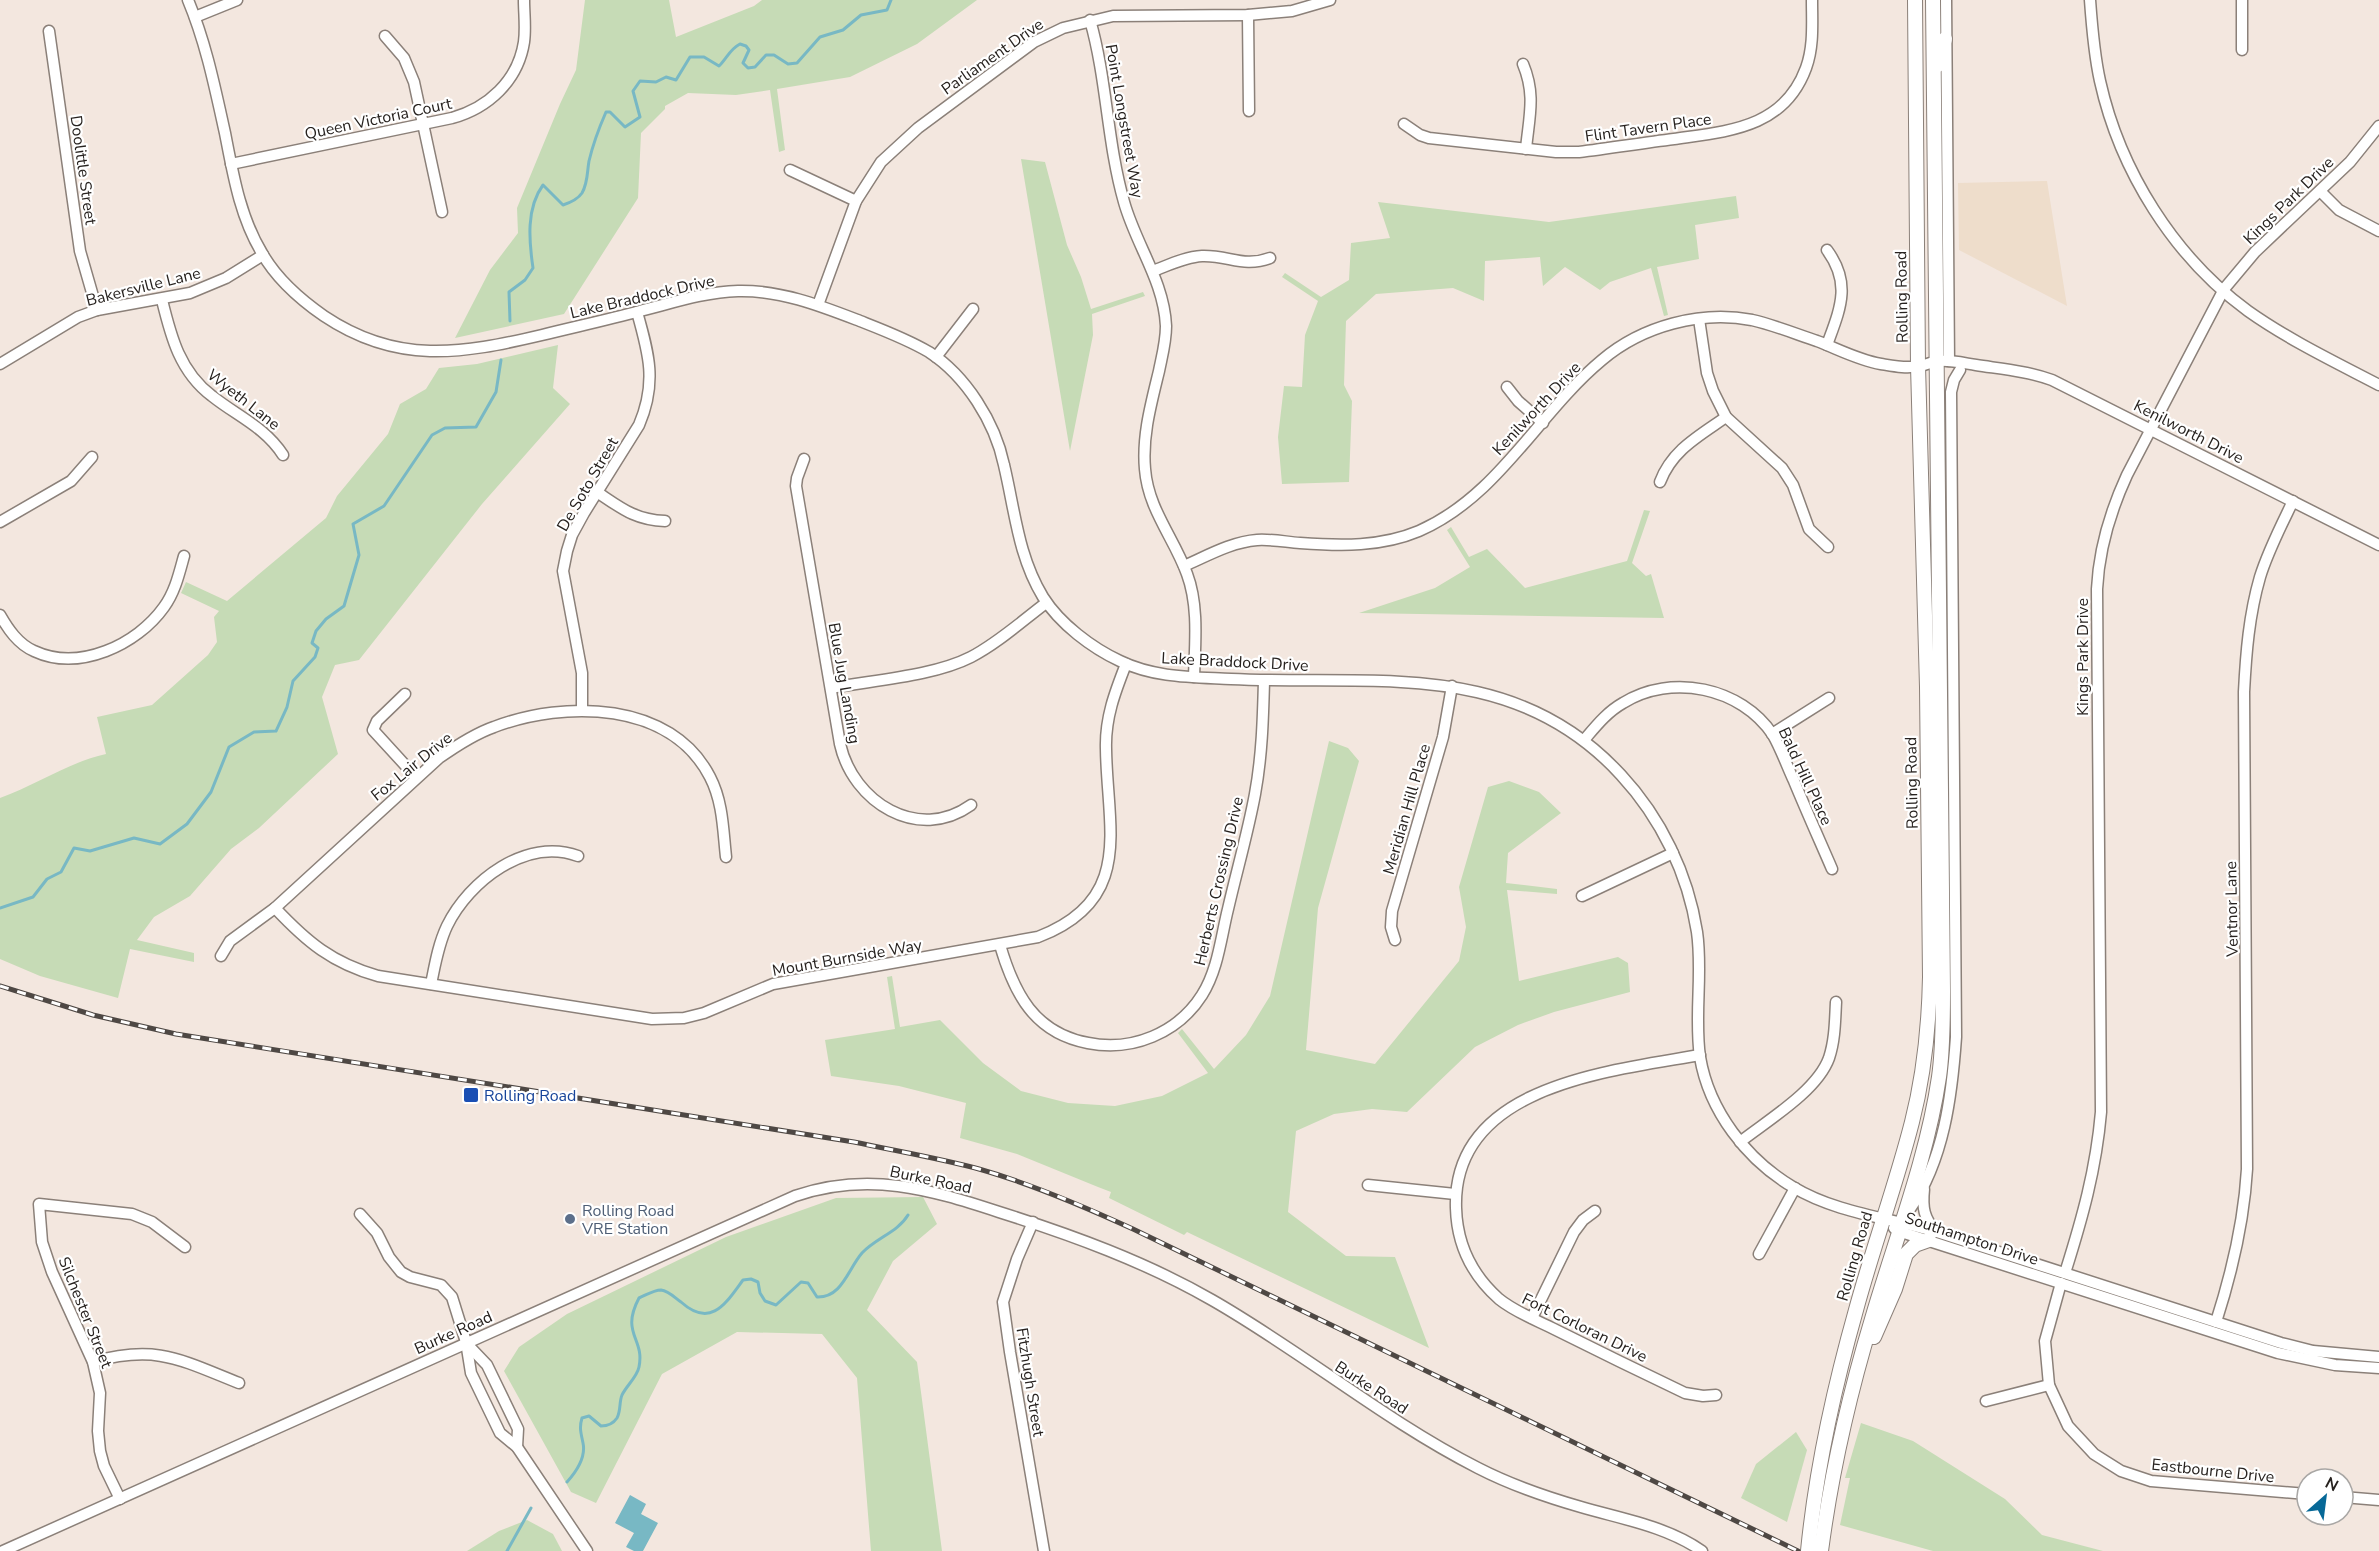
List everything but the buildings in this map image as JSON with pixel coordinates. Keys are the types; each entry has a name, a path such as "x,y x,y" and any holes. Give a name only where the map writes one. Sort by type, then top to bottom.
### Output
{"main road":[{"name":"Rolling Road","path":"1808,1551 1812,1516 1835,1390 1855,1310 1917,1100 1924,1058 1929,1001 1927,676 1918,366 1915,0"},
{"name":"Rolling Road","path":"1821,1551 1825,1522 1871,1322 1931,1120 1939,1076 1943,1026 1940,365 1933,0"},
{"path":"1934,81 1946,39"},
{"path":"1857,1378 1895,1289 1906,1254 1915,1245 1933,1236"}],"street":[{"name":"Lake Braddock Drive","path":"188,0 210,63 241,206 263,255 299,296 331,320 369,339 412,350 445,352 478,350 693,297 741,291 782,295 818,305 894,334 936,357 970,393 992,428 1004,463 1020,544 1046,603 1086,640 1126,664 1170,676 1264,681 1410,682 1452,686 1493,695 1518,704 1540,713 1584,740 1613,766 1637,794 1660,827 1688,890 1698,938 1701,971 1700,1055 1717,1104 1740,1142 1770,1172 1795,1188 1822,1200 1882,1219"},
{"path":"195,17 237,0"},
{"name":"Queen Victoria Court","path":"231,164 423,124 463,115 476,109 495,96 514,71 522,50 525,31 524,0"},
{"name":"Parliament Drive","path":"818,305 856,201 881,162 918,128 1034,42 1056,31 1090,20 1132,14 1248,15 1292,11 1330,0"},
{"name":"Flint Tavern Place","path":"1404,124 1429,138 1556,153 1579,152 1721,132 1755,123 1782,105 1800,81 1807,67 1812,43 1812,0"},
{"name":"Rolling Road","path":"1940,365 1946,0"},
{"path":"2090,0 2092,38 2100,83 2110,118 2124,154 2144,192 2168,229 2194,262 2240,304 2273,327 2379,385"},
{"path":"2242,0 2242,50"},
{"path":"1248,15 1249,111"},
{"name":"Point Longstreet Way","path":"1090,20 1124,202 1161,291 1166,330 1164,350 1144,441 1144,470 1152,502 1184,566 1193,602 1194,677"},
{"name":"Doolittle Street","path":"50,31 80,251 97,310"},
{"path":"386,36 398,49 409,68 442,212"},
{"path":"1523,64 1530,81 1532,95 1526,149"},
{"name":"Kings Park Drive","path":"2063,1278 2091,1185 2098,1150 2101,1112 2098,566 2104,537 2114,504 2224,289 2255,252 2350,162 2379,126"},
{"path":"790,170 856,201"},
{"path":"2320,191 2339,210 2379,231"},
{"path":"1827,250 1839,269 1842,293 1838,314 1827,345"},
{"name":"Bakersville Lane","path":"0,364 68,322 97,310 162,300 190,293 226,278 263,255"},
{"path":"1153,271 1194,257 1219,257 1256,263 1270,258"},
{"name":"Wyeth Lane","path":"162,300 174,345 192,377 213,397 264,431 283,455"},
{"path":"936,357 973,309"},
{"name":"De Soto Street","path":"582,710 582,673 563,571 572,535 639,425 649,397 650,363 638,312"},
{"name":"Kenilworth Drive","path":"1184,566 1230,546 1248,541 1266,540 1347,546 1383,542 1418,531 1439,521 1470,500 1587,374 1615,350 1658,328 1699,319 1722,318 1753,320 1878,364 1977,365 2015,369 2052,380 2379,545"},
{"path":"1699,319 1707,373 1726,417 1782,468 1793,485 1809,529 1828,547"},
{"name":"Kenilworth Drive","path":"1940,365 1960,370 1977,365"},
{"name":"Rolling Road","path":"1900,1226 1924,1188 1947,1113 1956,1036 1951,392 1960,370"},
{"path":"1507,387 1543,423"},
{"path":"1660,482 1673,456 1726,417"},
{"path":"0,522 71,481 92,457"},
{"name":"Blue Jug Landing","path":"804,459 796,478 796,486 840,744 848,768 863,790 879,804 904,816 930,820 947,818 971,805"},
{"path":"597,492 635,516 648,521 665,521"},
{"name":"Ventnor Lane","path":"2216,1322 2235,1257 2242,1221 2247,1169 2244,692 2246,651 2252,608 2261,576 2270,550 2293,501"},
{"path":"0,615 18,640 48,656 70,658 104,651 133,638 157,616 177,584 184,556"},
{"path":"831,688 957,663 984,650 1046,603"},
{"name":"Mount Burnside Way","path":"275,908 311,945 345,965 378,976 639,1018 664,1020 704,1013 773,984 1038,937 1063,926 1087,905 1107,869 1112,839 1106,749 1107,728 1112,699 1126,664"},
{"name":"Herberts Crossing Drive","path":"1000,945 1012,982 1026,1005 1046,1025 1073,1039 1102,1046 1133,1043 1161,1033 1186,1014 1202,995 1212,973 1245,840 1260,761 1264,681"},
{"name":"Meridian Hill Place","path":"1395,940 1391,927 1392,911 1443,737 1452,686"},
{"name":"Bald Hill Place","path":"1584,740 1601,719 1623,702 1648,691 1676,687 1703,689 1729,698 1754,715 1772,734 1832,868"},
{"path":"405,694 377,721 373,730 416,777"},
{"path":"1772,734 1829,698"},
{"name":"Fox Lair Drive","path":"221,956 230,941 275,908 416,777 457,746 494,727 538,715 582,710 621,716 651,724 672,734 691,750 702,764 717,793 726,857"},
{"path":"431,984 436,955 446,928 459,905 476,886 497,870 525,857 554,851 566,851 579,856"},
{"path":"1582,896 1673,853"},
{"path":"1740,1142 1806,1090 1820,1075 1832,1046 1836,1002"},
{"name":"Fort Corloran Drive","path":"1700,1055 1606,1073 1540,1092 1517,1102 1495,1118 1476,1141 1462,1168 1455,1194 1459,1237 1474,1270 1500,1300 1685,1393 1703,1396 1716,1395"},
{"name":"Burke Road","path":"3,1551 795,1196 832,1185 876,1183 927,1190 1032,1222 1122,1257 1207,1297 1282,1344 1383,1413 1479,1469 1545,1496 1668,1532 1702,1551"},
{"path":"1368,1185 1455,1194"},
{"path":"1759,1254 1795,1188"},
{"path":"1924,1188 1923,1213 1933,1236"},
{"name":"Silchester Street","path":"120,1499 104,1466 100,1451 100,1393 93,1362 52,1272 42,1242 39,1204 132,1214 152,1222 185,1247"},
{"path":"1532,1318 1574,1232 1583,1220 1595,1211"},
{"path":"360,1214 373,1226 389,1257 401,1272 410,1277 433,1281 448,1291 455,1304 466,1342 471,1373 500,1433 517,1447 587,1551"},
{"name":"Southampton Drive","path":"1882,1219 2063,1278 2278,1353 2335,1365 2379,1368"},
{"name":"Fitzhugh Street","path":"1032,1222 1003,1302 1044,1551"},
{"name":"Southampton Drive","path":"2063,1278 2313,1351 2379,1357"},
{"name":"Eastbourne Drive","path":"2063,1278 2045,1341 2049,1385 2057,1405 2075,1436 2094,1454 2121,1471 2165,1483 2295,1493"},
{"path":"466,1342 487,1365 518,1429 517,1447"},
{"path":"93,1362 115,1355 142,1352 157,1354 180,1359 239,1383"},
{"path":"1986,1401 2049,1385"},
{"path":"2355,1498 2379,1500"}],"shaded area":[{"path":"2047,181 2067,306 1959,250 1958,183"}],"green space":[{"path":"585,0 669,0 676,37 754,6 762,0 977,0 917,44 850,77 777,89 785,150 779,152 770,90 736,95 688,93 665,106 665,109 641,133 638,198 564,314 455,338 490,270 518,233 517,208 576,70"},
{"path":"1021,159 1045,162 1067,245 1081,277 1091,309 1143,292 1145,296 1092,314 1093,335 1070,451"},
{"path":"1736,196 1739,218 1695,225 1699,259 1657,267 1668,315 1664,316 1651,268 1610,282 1600,290 1565,267 1543,286 1540,257 1485,261 1484,301 1453,288 1376,294 1346,321 1344,385 1352,401 1349,482 1282,484 1278,437 1284,386 1302,387 1305,335 1318,301 1282,277 1285,273 1321,297 1349,280 1351,243 1390,238 1378,202 1549,222"},
{"path":"558,345 553,388 570,404 482,504 359,660 335,665 322,697 338,754 259,828 231,849 190,896 154,917 137,940 194,953 194,962 130,949 118,998 40,976 0,959 0,798 79,762 106,754 97,717 152,705 208,655 217,642 214,617 219,611 181,593 186,582 227,601 326,518 337,496 388,434 400,404 426,389 439,368 477,364"},
{"path":"1644,510 1650,511 1632,563 1646,576 1651,574 1664,618 1359,613 1435,588 1470,567 1447,530 1451,527 1469,557 1487,549 1525,588 1627,561"},
{"path":"1329,741 1348,748 1359,761 1318,908 1306,1050 1375,1064 1459,961 1466,927 1459,887 1488,787 1509,781 1539,792 1561,813 1508,853 1506,883 1557,889 1557,894 1507,890 1519,981 1618,957 1628,963 1630,992 1554,1012 1518,1025 1475,1047 1407,1112 1372,1109 1334,1114 1296,1131 1288,1212 1346,1256 1395,1257 1429,1348 1187,1232 1184,1235 1109,1198 1111,1192 1017,1154 960,1138 966,1103 899,1086 831,1076 825,1040 895,1029 887,977 892,976 900,1027 940,1020 983,1063 1021,1091 1068,1103 1115,1106 1162,1096 1208,1073 1178,1033 1182,1029 1214,1069 1246,1035 1270,996"},
{"path":"923,1197 937,1224 893,1261 867,1310 917,1362 942,1551 871,1551 857,1378 822,1334 737,1332 662,1374 596,1503 571,1492 504,1371 519,1347 567,1314 726,1237 836,1198"},
{"path":"1861,1423 1913,1441 2005,1499 2042,1535 2103,1551 1933,1551 1840,1525 1850,1478 1845,1478"},
{"path":"1796,1432 1807,1450 1787,1522 1741,1498 1756,1464"},
{"path":"527,1520 553,1534 562,1551 467,1551 499,1531"}],"water":[{"path":"630,1495 646,1504 641,1514 658,1523 643,1551 634,1551 626,1547 634,1533 615,1523"}],"waterway":[{"path":"510,321 509,292 525,280 533,268 530,225 538,194 543,185 563,205 582,193 592,148 606,112 610,112 625,127 640,117 633,91 640,81 656,82 666,77 676,80 690,57 704,57 719,66 740,44 749,50 743,63 748,68 755,67 766,55 774,55 788,64 797,63 820,37 843,30 861,15 887,10 891,0"},
{"path":"0,908 33,897 47,879 61,872 74,848 90,851 134,838 160,844 187,824 211,792 229,747 254,732 276,731 287,707 293,681 315,657 318,648 312,643 316,631 326,619 344,606 359,555 353,524 384,506 432,435 445,428 476,427 496,392 501,360"},
{"path":"567,1482 582,1459 584,1448 580,1428 582,1418 589,1416 601,1426 614,1422 618,1415 622,1395 638,1371 640,1357 632,1320 639,1298 661,1290 669,1293 692,1310 709,1313 724,1304 743,1280 751,1279 758,1282 760,1293 765,1301 776,1305 801,1282 808,1283 817,1297 826,1296 839,1288 862,1253 899,1226 908,1215"},
{"path":"507,1551 531,1508"}],"railway":[{"path":"0,986 93,1015 176,1034 854,1142 948,1161 999,1175 1057,1196 1133,1229 1798,1551"}],"place":[{"name":"Rolling Road","path":"471,1095"},
{"name":"Rolling Road VRE Station","path":"570,1219"}]}
